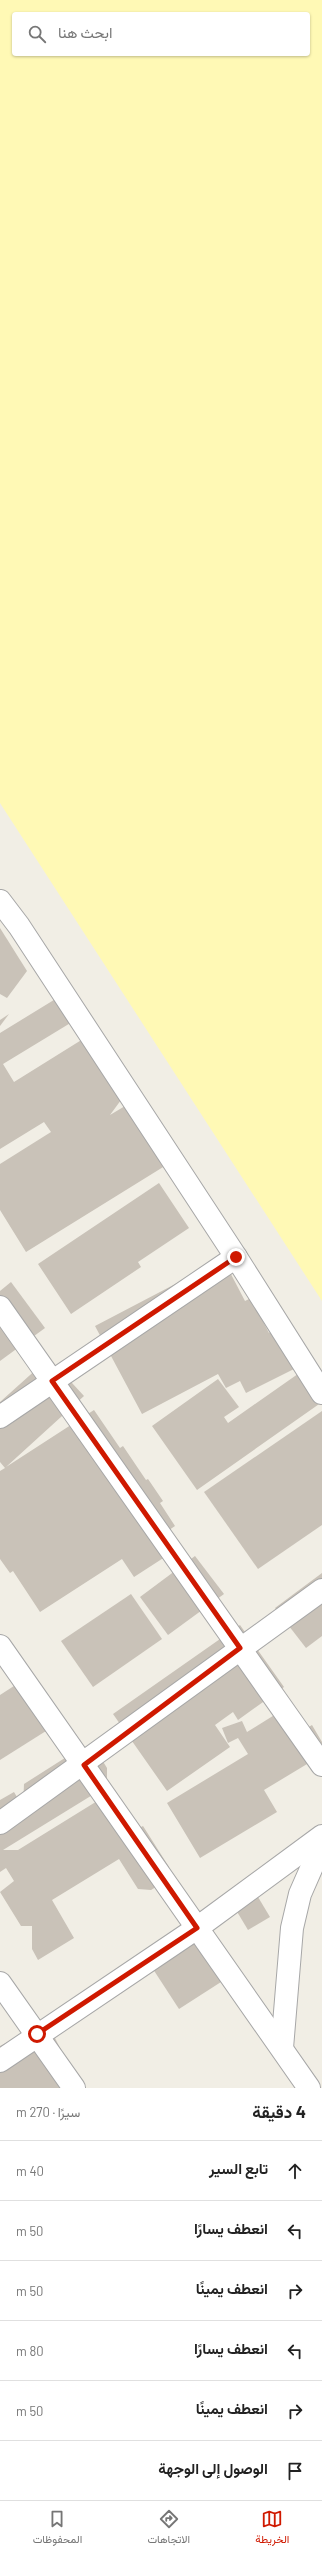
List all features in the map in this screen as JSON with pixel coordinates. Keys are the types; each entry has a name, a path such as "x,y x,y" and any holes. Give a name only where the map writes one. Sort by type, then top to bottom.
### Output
{"street":[{"path":"0,901 19,926 236,1257 322,1393"},
{"path":"0,1417 236,1257"},
{"path":"0,1307 322,1765"},
{"path":"0,1823 84,1765 240,1648 322,1590"},
{"path":"0,1646 309,2088"},
{"path":"0,2061 37,2034 197,1928 322,1836"},
{"path":"282,2048 292,1928 300,1894 322,1844"},
{"path":"0,1983 74,2088"}],"sand":[{"path":"0,0 322,0 322,1301 0,803"}],"building":[{"path":"0,928 27,971 7,998 0,994"},
{"path":"62,995 77,1019 3,1064 14,1082 83,1039 121,1100 110,1115 130,1103 168,1164 26,1252 0,1210 0,1164 51,1132 44,1122 0,1149 0,1033"},
{"path":"9,1014 0,1026 0,1020"},
{"path":"159,1183 189,1228 138,1262 141,1267 71,1314 38,1264"},
{"path":"223,1259 245,1301 251,1298 269,1333 277,1328 298,1367 246,1393 240,1381 226,1388 218,1374 142,1414 95,1326"},
{"path":"11,1282 45,1328 0,1361 0,1291"},
{"path":"49,1358 84,1396 6,1467 94,1410 120,1448 123,1446 146,1480 148,1479 163,1501 160,1503 175,1526 157,1538 168,1555 134,1577 122,1559 40,1612 13,1571 10,1573 0,1559 0,1471 5,1468 0,1462 0,1402"},
{"path":"305,1369 322,1402 197,1490 152,1426 218,1379 239,1407 224,1417 228,1423"},
{"path":"322,1411 322,1525 258,1569 204,1492"},
{"path":"195,1556 224,1594 168,1635 140,1597"},
{"path":"322,1573 322,1636 306,1648 275,1608"},
{"path":"131,1594 162,1639 93,1687 61,1641"},
{"path":"240,1625 284,1687 238,1720 233,1712 215,1725 230,1747 167,1791 113,1714"},
{"path":"31,1675 46,1731 0,1760 0,1695"},
{"path":"292,1704 307,1728 312,1725 322,1742 322,1755 264,1790 277,1812 200,1858 167,1803 248,1754 238,1738 228,1743 222,1728 242,1721 247,1732"},
{"path":"79,1749 96,1750 107,1768 107,1786 3,1850 18,1850 115,1790 139,1828 143,1826 169,1867 169,1879 151,1890 138,1889 119,1859 52,1900 74,1938 38,1960 32,1949 32,1926 21,1926 0,1892 14,1881 6,1868 0,1872 0,1800 14,1792 23,1807 24,1784"},
{"path":"258,1897 270,1917 248,1930 236,1910"},
{"path":"208,1931 235,1973 179,2009 151,1966"},
{"path":"47,2022 80,2088 0,2088 0,2046"}],"route":[{"path":"37,2034 158,1952 197,1928 84,1765 240,1648 52,1381 236,1257"}]}
